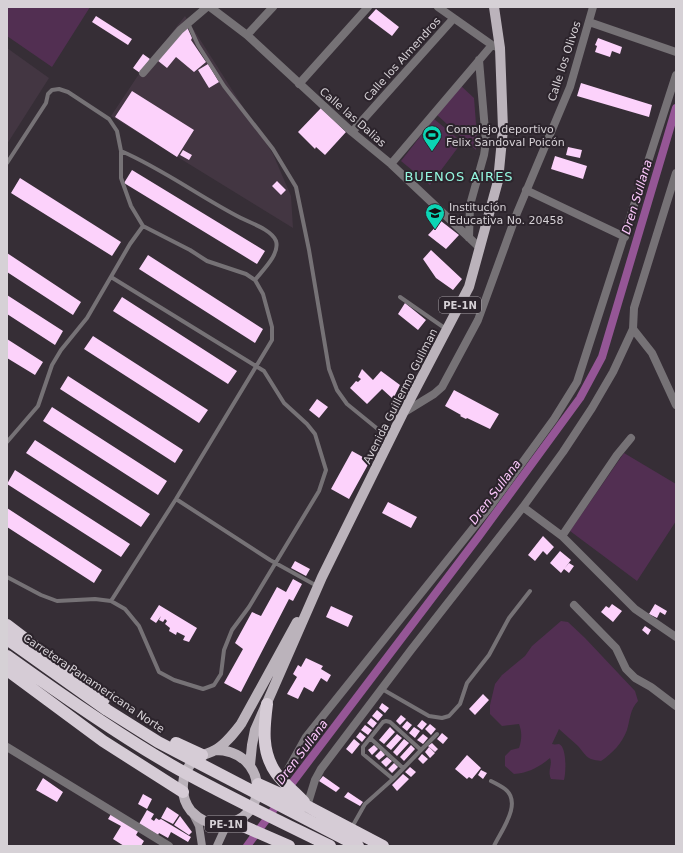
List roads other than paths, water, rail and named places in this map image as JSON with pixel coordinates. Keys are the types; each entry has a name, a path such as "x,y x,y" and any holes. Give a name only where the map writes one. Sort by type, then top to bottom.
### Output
{"highway":[{"path":"7,625 113,706 161,735 202,755"},
{"name":"Carretera Panamericana Norte","path":"7,639 107,710 180,754 289,793 358,846"},
{"name":"PE-1N","path":"7,656 84,711 173,766 330,846"},
{"path":"7,670 103,742 183,792"},
{"path":"267,704 264,729 269,760 289,793 307,806 383,846"},
{"path":"258,784 275,792 289,793"},
{"path":"230,823 250,828 289,846"}],"main road":[{"name":"Avenida Guillermo Gullman","path":"250,765 255,730 322,577 403,413 469,287 498,181 503,129 494,7"},
{"name":"Avenida Guillermo Gullman","path":"215,750 232,736 241,724 322,577"},
{"name":"PE-1N","path":"215,750 235,753 250,765 258,784 256,797 250,810 230,823 208,822 192,812 183,792 183,783 189,767 202,755 215,750"},
{"path":"192,812 198,826 202,846"},
{"path":"217,846 230,823"}],"street":[{"path":"143,73 188,23 208,7"},
{"name":"Calle las Dalias","path":"208,7 247,35 352,132 391,164 480,248"},
{"path":"247,35 273,7"},
{"path":"300,84 368,7"},
{"path":"391,164 479,60 496,46 453,19 438,7"},
{"name":"Calle los Olivos","path":"403,413 434,394 442,387 478,320 526,190 570,88 593,7"},
{"name":"Calle los Almendros","path":"352,132 453,19"},
{"path":"589,22 676,52"},
{"path":"469,238 470,205 484,155 486,142 479,60"},
{"path":"289,793 306,737 490,507 554,419 577,382 676,75"},
{"path":"307,806 315,780 321,769 523,507 592,408 613,372 633,329 634,308 676,173"},
{"path":"526,190 625,237"},
{"path":"633,329 652,353 676,406"},
{"path":"562,536 617,455 631,438"},
{"path":"523,507 562,536 635,609 676,637"},
{"path":"574,605 616,648 626,669 635,678 651,687 676,706"},
{"path":"7,747 169,846"}],"lane":[{"path":"188,23 198,45 224,86 273,149 296,187 309,250 329,369 337,390 347,404 390,439"},
{"path":"7,164 40,112 48,94 52,90 59,89 68,92 109,119 117,131 121,151 120,178 131,206 143,226 190,250 207,261 246,274 255,280 260,287 265,300 272,340 176,499 111,601"},
{"path":"121,151 144,161 269,233 276,239 276,250 255,280"},
{"path":"7,442 38,406 52,365 61,350 87,318 130,244 143,226"},
{"path":"7,577 42,596 57,601 94,599 111,601 131,614 139,626 159,672 174,680 203,688 214,685 221,674 224,650 232,630 276,563 319,491 326,470 315,434 307,424 284,404 264,371 111,277"},
{"path":"400,297 447,330"},
{"path":"176,499 276,563 317,586"},
{"path":"382,689 429,716 442,718 449,716 460,704 467,683 489,655 509,618 530,591"},
{"path":"393,779 363,754 363,747 383,722 390,722 421,750"},
{"path":"351,829 365,804 393,779 437,734"},
{"path":"370,738 403,768"},
{"path":"491,781 505,789 512,802 509,817 494,846"}],"waterway":[{"name":"Dren Sullana","path":"286,791 479,536 580,398 602,357 676,108"},
{"name":"Dren Sullana","path":"247,846 280,801"}],"place":[{"name":"Complejo deportivo Felix Sandoval Poicón","path":"432,152"},
{"name":"Institución Educativa No. 20458","path":"435,230"}],"district":[{"name":"BUENOS AIRES","path":"459,176"}]}
